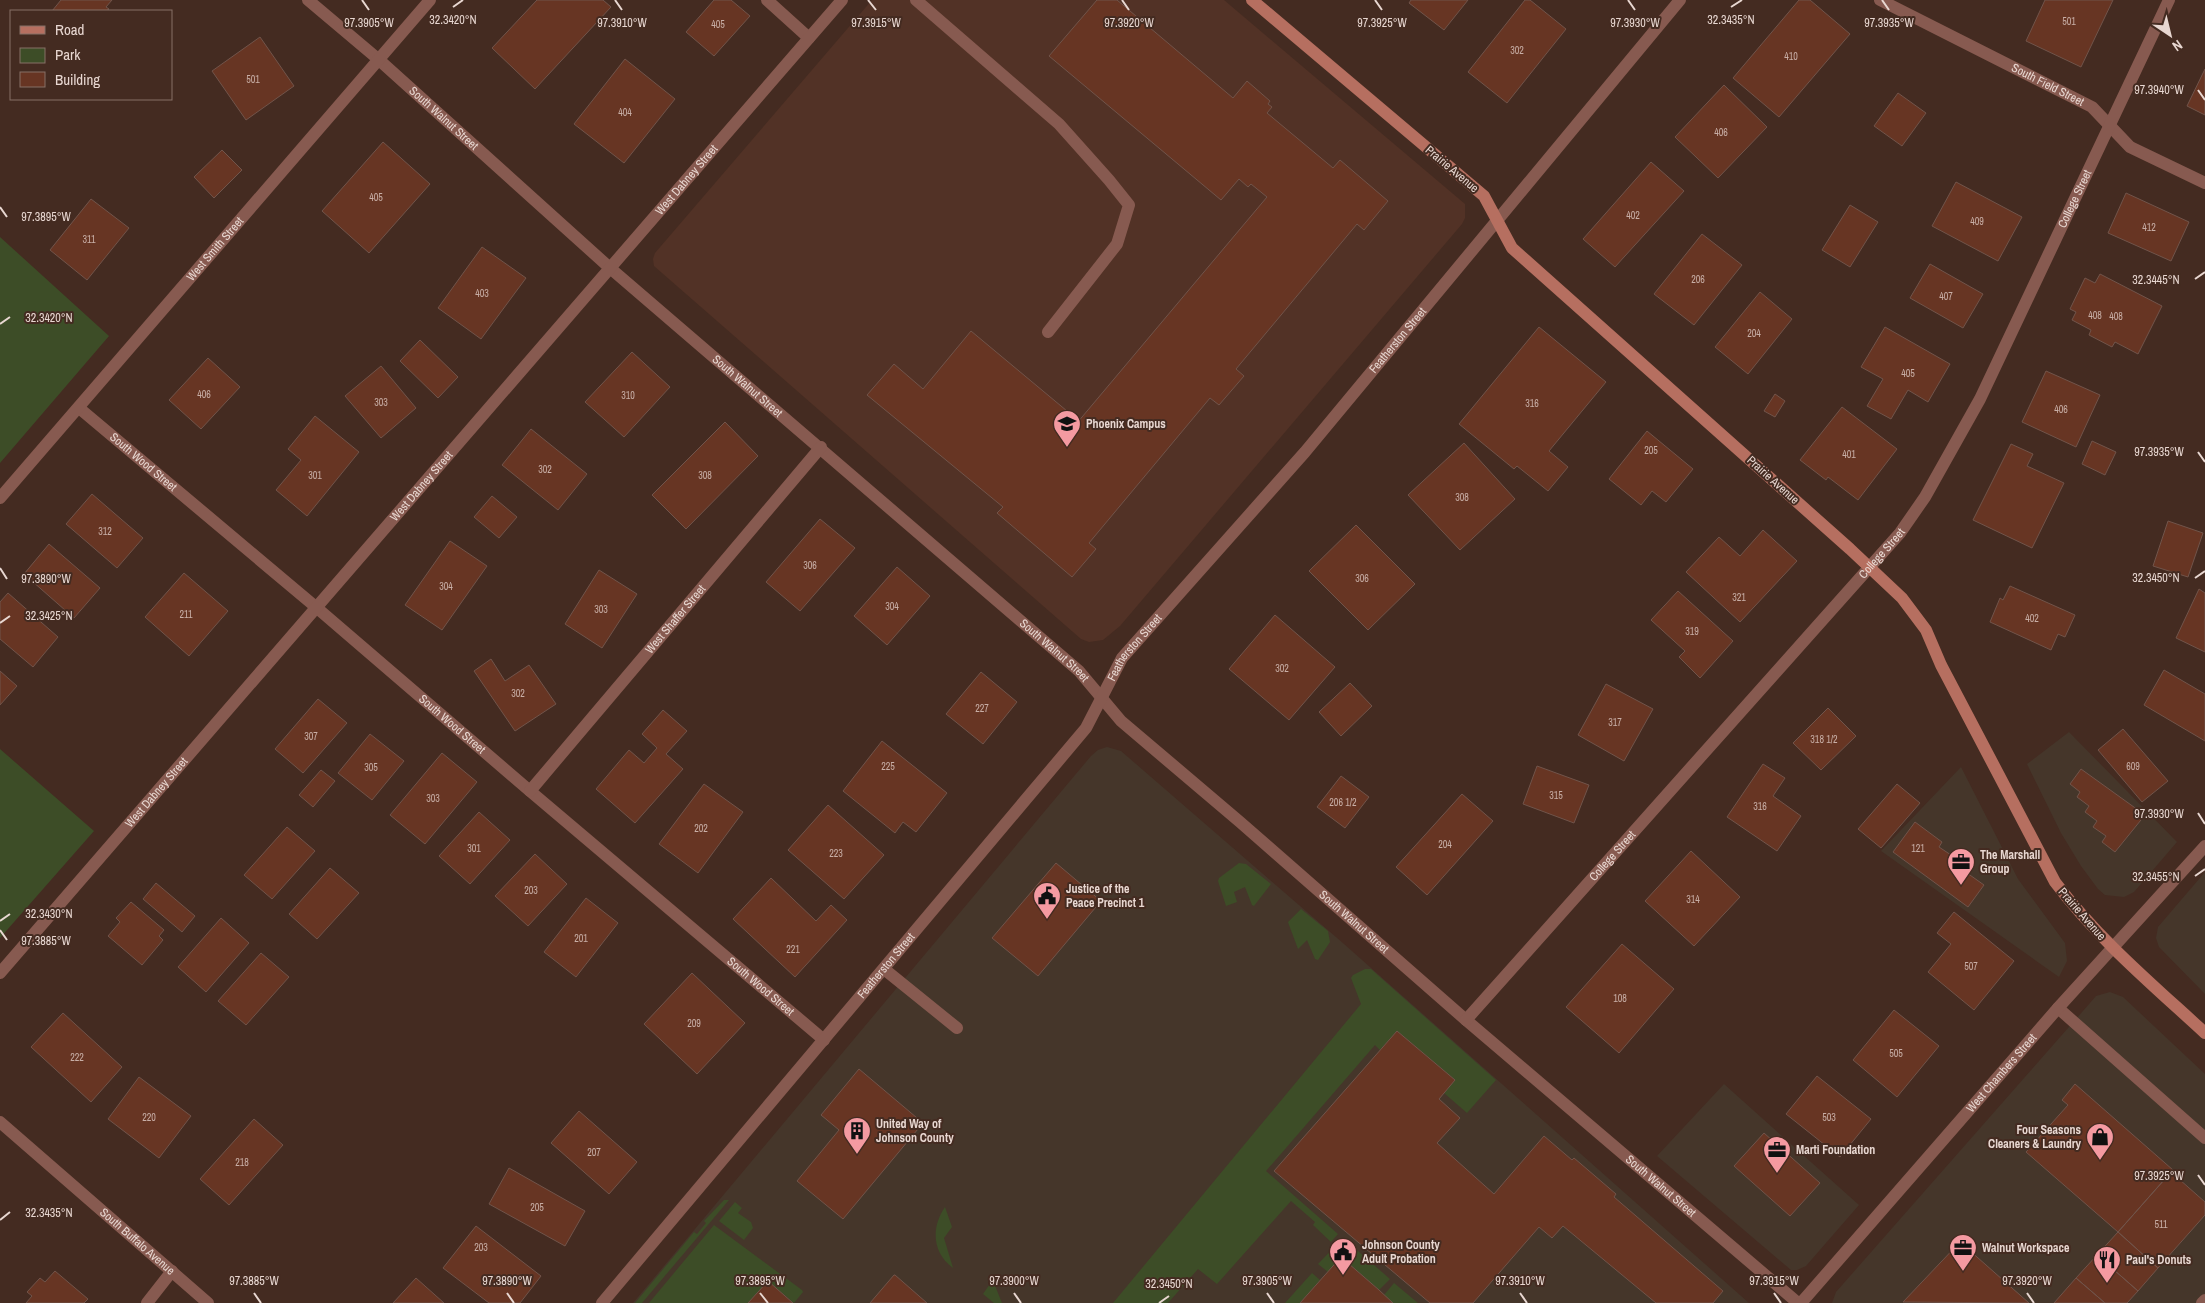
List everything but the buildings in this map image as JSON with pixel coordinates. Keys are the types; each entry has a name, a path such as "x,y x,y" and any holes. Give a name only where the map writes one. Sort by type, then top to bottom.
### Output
{"street":[{"name":"South Walnut Street","path":"308,0 378,59 610,268 821,447 1079,671 1121,721 1466,1020 1800,1303"},
{"name":"West Smith Street","path":"0,498 430,0"},
{"path":"767,0 809,38"},
{"name":"West Dabney Street","path":"0,973 842,0"},
{"path":"916,0 1059,124 1129,205 1117,244 1048,332"},
{"name":"Prairie Avenue","path":"1252,0 1484,196 1512,248 1870,567 1902,598 1926,630 1942,665 2055,882 2079,914 2113,949 2205,1034"},
{"name":"Featherston Street","path":"602,1303 1086,728 1122,658 1305,452 1680,0"},
{"name":"South Field Street","path":"1880,0 2092,107 2130,147 2205,183"},
{"name":"College Street","path":"1466,1020 1900,533 1925,497 1975,408 2111,126 2169,0"},
{"name":"South Wood Street","path":"79,408 824,1040"},
{"name":"West Shaffer Street","path":"530,791 821,447"},
{"name":"West Chambers Street","path":"1800,1303 2058,1008 2205,846"},
{"path":"884,969 957,1028"},
{"path":"2058,1008 2205,1138"},
{"name":"South Buffalo Avenue","path":"0,1122 208,1303"},
{"path":"148,1303 172,1271"}],"shaded area":[{"name":"Phoenix Campus","path":"872,0 1224,0 1465,204 1465,218 1462,224 1120,626 1103,640 1089,642 1081,639 654,266 653,259 655,253"},
{"path":"2069,732 2177,842 2134,892 2124,897 2105,895 2098,889 2081,866 2061,833 2027,764"},
{"path":"1107,747 1121,751 1344,944 1749,1303 633,1303 1091,756 1098,750"},
{"path":"1961,767 2018,879 2065,943 2067,961 2059,977 1881,851"},
{"path":"2205,872 2205,994 2159,947 2156,938 2158,927"},
{"path":"2110,992 2123,997 2205,1074 2205,1303 1832,1303 1836,1292 2096,996"},
{"path":"1724,1084 1859,1205 1806,1266 1797,1270 1791,1270 1657,1156"}],"green space":[{"path":"0,237 109,336 0,463"},
{"path":"0,749 94,831 0,938"},
{"path":"1239,863 1246,864 1271,884 1254,906 1245,887 1234,892 1237,902 1226,906 1218,881 1219,878"},
{"path":"1301,909 1328,931 1330,942 1318,960 1315,959 1307,940 1298,949 1288,922"},
{"path":"1365,969 1371,969 1496,1080 1467,1113 1444,1093 1455,1080 1397,1031 1380,1050 1375,1045 1266,1171 1338,1234 1331,1242 1313,1225 1315,1222 1291,1201 1217,1284 1198,1269 1168,1303 1113,1303 1361,1004 1351,978"},
{"path":"724,1200 729,1200 642,1303 635,1303 694,1232 697,1234 706,1223 704,1221"},
{"path":"735,1202 742,1208 738,1213 751,1222 753,1228 744,1240 719,1221"},
{"path":"945,1207 952,1227 944,1238 953,1268 941,1255 936,1239 937,1223"},
{"path":"714,1225 802,1290 803,1292 794,1303 768,1281 748,1303 649,1303"},
{"path":"1343,1238 1390,1279 1379,1290 1341,1257 1328,1272 1318,1264"},
{"path":"1312,1273 1320,1280 1300,1303 1285,1303"},
{"path":"992,1281 1002,1303 994,1303 983,1294"},
{"path":"1394,1283 1418,1303 1393,1303 1384,1295"}],"place":[{"name":"Phoenix Campus","path":"1067,448"},
{"name":"The Marshall Group","path":"1961,886"},
{"name":"Justice of the Peace Precinct 1","path":"1047,920"},
{"name":"United Way of Johnson County","path":"857,1155"},
{"name":"Four Seasons Cleaners & Laundry","path":"2100,1161"},
{"name":"Marti Foundation","path":"1777,1174"},
{"name":"Walnut Workspace","path":"1963,1272"},
{"name":"Johnson County Adult Probation","path":"1343,1276"},
{"name":"Paul's Donuts","path":"2107,1284"}]}
